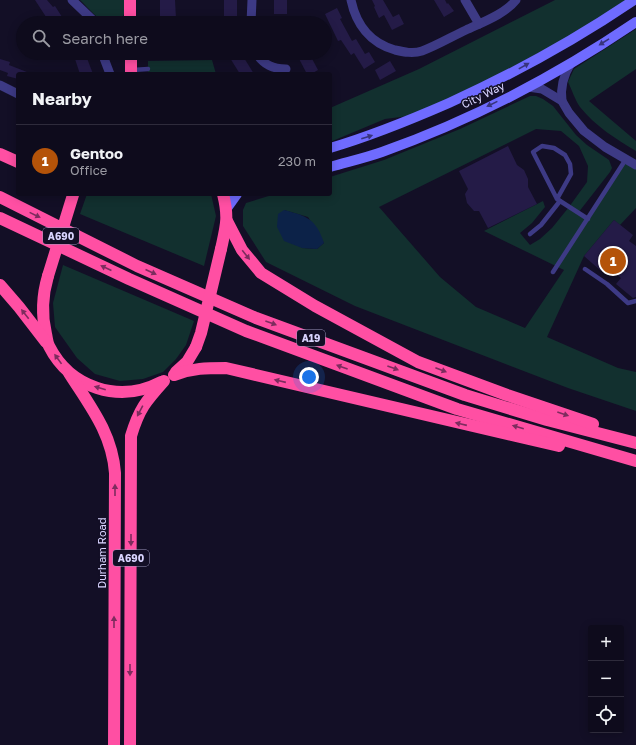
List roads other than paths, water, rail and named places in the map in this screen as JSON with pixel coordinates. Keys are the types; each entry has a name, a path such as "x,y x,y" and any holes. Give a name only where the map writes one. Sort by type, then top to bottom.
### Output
{"highway":[{"path":"130,0 130,16"},
{"path":"131,60 131,72"},
{"path":"0,154 16,161"},
{"name":"A690","path":"72,196 43,294 42,313 48,345 69,373 91,386 115,392 140,390 152,387 169,378"},
{"name":"A690","path":"130,745 131,436 139,412 146,401 187,362 196,347 201,333 227,221 223,196"},
{"name":"A19","path":"0,197 137,266 256,318 465,395 547,420 636,443"},
{"name":"A19","path":"0,218 129,280 246,331 457,409 636,462"},
{"path":"227,221 242,250 261,273 315,306 418,362 507,396 636,439"},
{"path":"0,286 19,307 48,345"},
{"path":"169,378 189,370 201,368 226,368 474,427 636,462"},
{"name":"Durham Road","path":"69,373 102,426 113,457 115,519 114,745"}],"main road":[{"name":"City Way","path":"332,147 376,134 476,90 560,46 634,0"},
{"name":"City Way","path":"332,166 382,152 457,121 528,87 571,63 636,22"},
{"path":"226,208 235,196"}],"street":[{"path":"72,0 89,16"},
{"path":"251,16 252,0"},
{"path":"351,0 358,22 365,33 375,42 406,53 422,51 479,24 511,6 516,0"},
{"path":"465,0 479,24"},
{"path":"105,60 109,72"},
{"path":"262,60 275,72 286,69"},
{"path":"562,102 562,82 571,63"},
{"path":"0,86 16,93"},
{"path":"528,87 542,89 562,102 584,131 605,147 636,165"}],"lane":[{"path":"131,72 148,69"},
{"path":"530,234 541,225 558,200 571,174 570,164 565,155 554,148 542,146 533,152 558,200 588,220"},
{"path":"554,272 626,159"},
{"path":"585,269 607,284 628,303 636,301"}],"water":[{"path":"284,210 299,214 310,220 318,229 324,243 317,249 302,248 284,241 277,227 278,214"}],"place":[{"name":"Gentoo","path":"613,261"}]}
